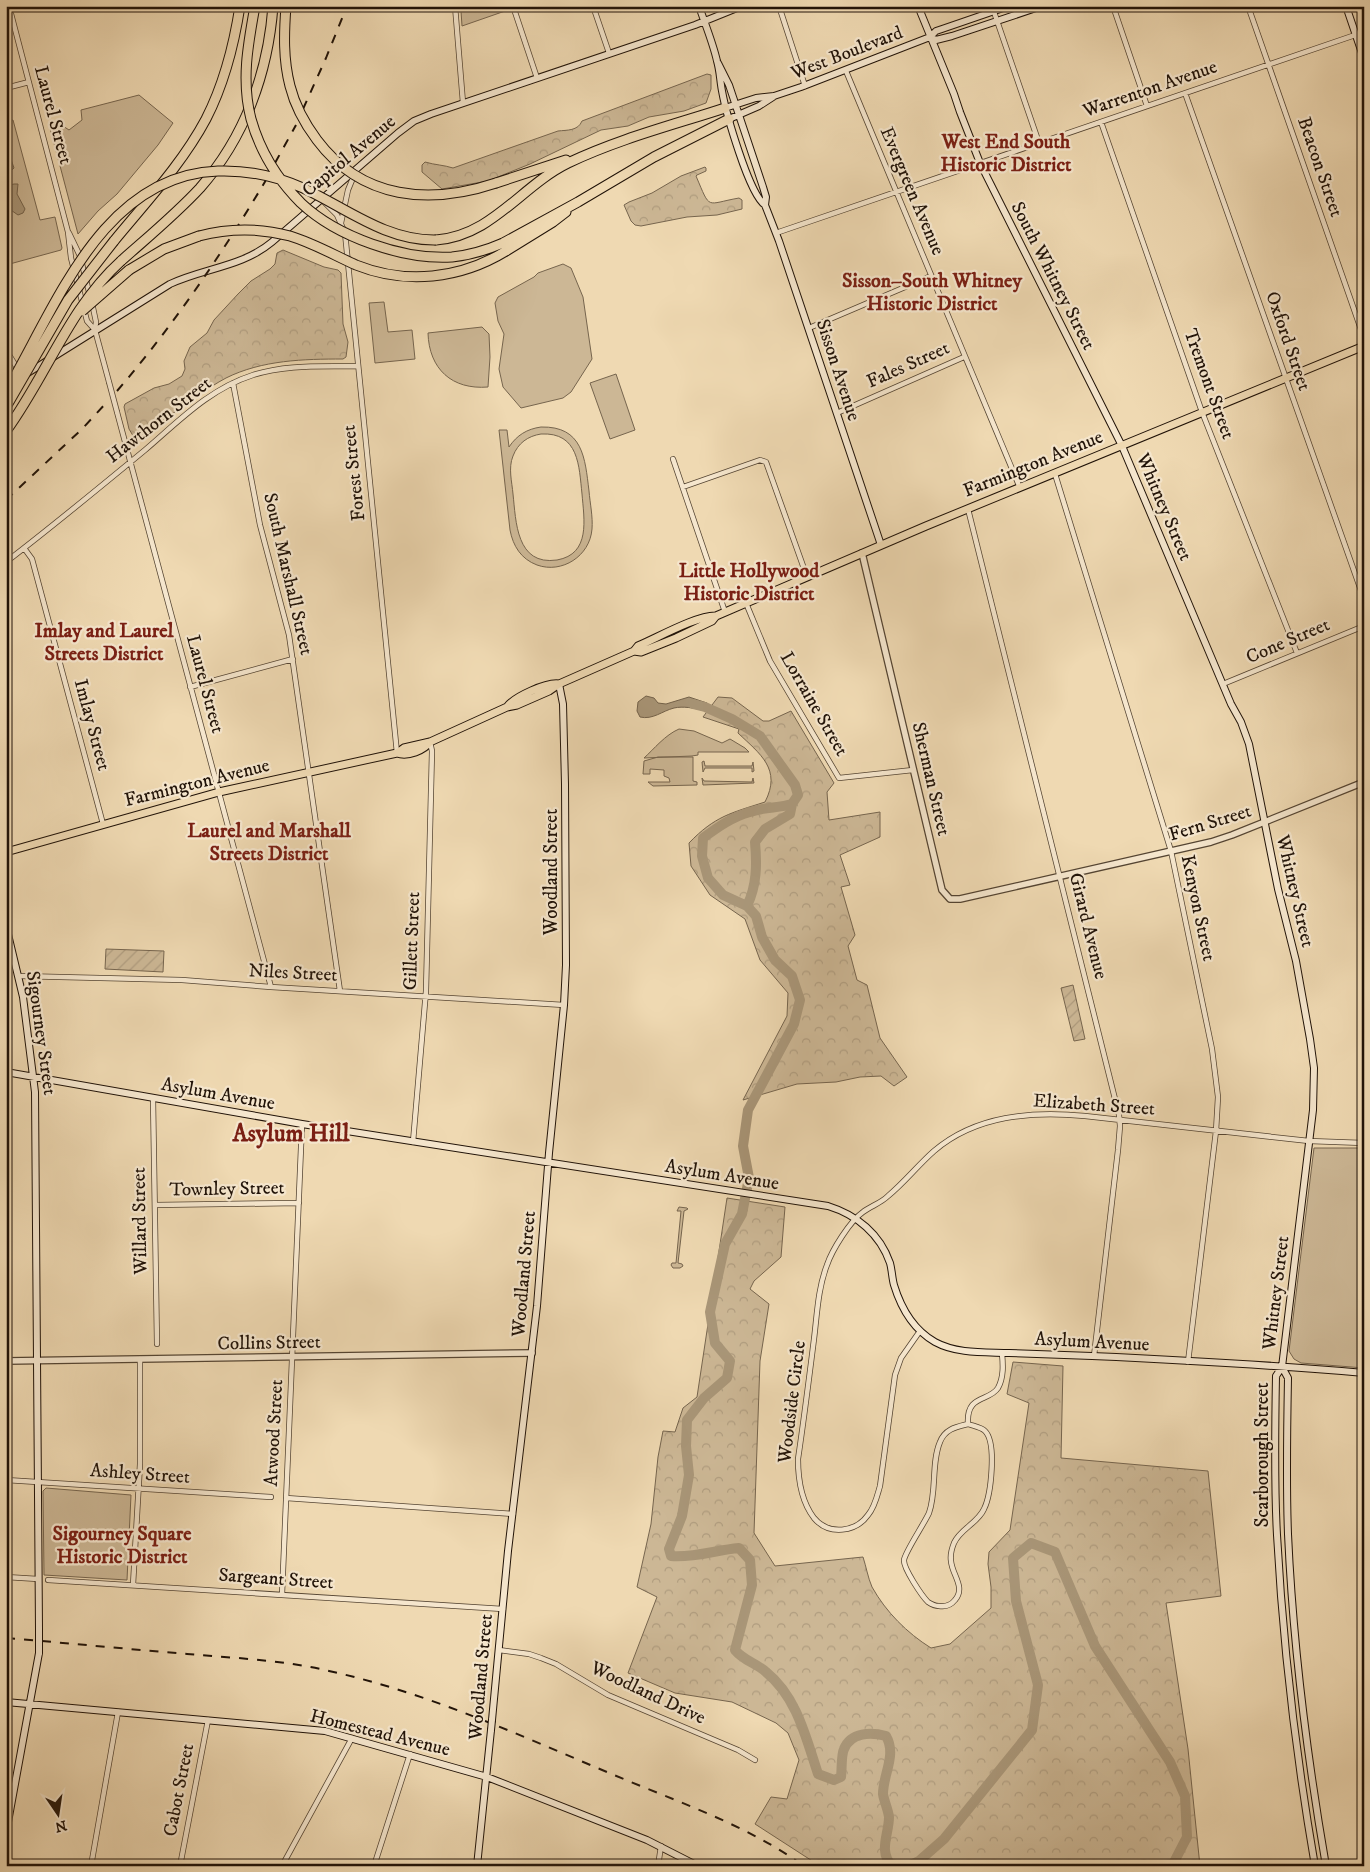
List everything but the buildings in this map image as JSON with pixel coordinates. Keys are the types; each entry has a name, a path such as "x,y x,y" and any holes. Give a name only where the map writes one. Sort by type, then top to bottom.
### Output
{"highway":[{"path":"6,407 65,305 81,282 174,168 199,130 222,81 240,6"},
{"path":"255,6 245,73 250,113 260,145 270,164 285,185 302,203 322,219 351,235 409,254 431,257 458,256 504,247"},
{"path":"286,6 285,58 294,98 313,135 340,165 355,175 376,185 410,195 449,195 496,183 580,154 590,153"},
{"path":"6,431 20,411 74,318 96,287 121,261 199,189 233,142 258,88 266,56 273,9"},
{"path":"6,392 69,281 99,236 114,219 134,202 172,180 192,174 216,171 265,175 304,188 394,234 436,240 463,235 486,224 548,176 590,153 726,108"},
{"path":"74,318 130,270 164,249 199,236 241,230 273,232 305,241 367,268 391,274 415,277 440,276 460,272 484,263 504,247 654,157 729,119"}],"main road":[{"name":"Sisson Avenue","path":"699,6 718,63 729,119 750,178 759,199 765,205 776,233 882,545"},
{"name":"Capitol Avenue","path":"6,386 170,284 185,277 235,264 258,253 414,121 704,22 742,6"},
{"name":"South Whitney Street","path":"918,6 980,163 1122,446"},
{"name":"West Boulevard","path":"726,108 756,98 774,96 805,86 930,37 936,31 1009,6"},
{"name":"West Boulevard","path":"930,37 936,40 942,39 1042,6"},
{"path":"1346,6 1364,59"},
{"name":"Sisson Avenue","path":"718,63 726,78 759,175 766,197 765,205"},
{"name":"West Boulevard","path":"729,119 759,106 774,96"},
{"path":"750,178 759,175"},
{"name":"Farmington Avenue","path":"6,852 218,792 397,753 406,754 423,748 430,742 508,707 514,699 548,685 559,684 634,651 638,646 680,628 709,616 716,616 862,553 1364,346"},
{"name":"Whitney Street","path":"1122,446 1246,736 1278,889 1294,952 1312,1048 1314,1088 1282,1367"},
{"name":"Woodland Street","path":"477,1866 513,1514 532,1353 548,1162 564,1005 566,965 565,774 563,704 559,684"},
{"name":"Sigourney Street","path":"6,926 23,997 36,1096 39,1628 39,1654 6,1833"},
{"name":"Asylum Avenue","path":"6,1072 302,1124 821,1205 843,1211 856,1218 867,1228 883,1248 900,1300 906,1313 920,1332 935,1342 950,1348 974,1352 1094,1356 1364,1373"},
{"name":"Scarborough Street","path":"1315,1866 1294,1736 1284,1645 1274,1459 1276,1376 1282,1367 1288,1378 1286,1458 1288,1534 1296,1644 1305,1734 1326,1866"},
{"path":"1274,1459 1286,1458"},
{"path":"1277,1534 1288,1534"},
{"path":"1284,1645 1296,1644"},
{"name":"Homestead Avenue","path":"6,1702 324,1730 487,1777 661,1846 698,1866"},
{"path":"1294,1736 1305,1734"},
{"path":"1310,1836 1321,1834"}],"street":[{"name":"Laurel Street","path":"9,6 68,232 71,258 87,321 95,330"},
{"path":"455,6 463,103"},
{"path":"513,6 537,78"},
{"path":"593,6 609,54"},
{"path":"779,6 805,86"},
{"path":"1113,6 1147,106"},
{"name":"Beacon Street","path":"1248,6 1364,338"},
{"path":"994,12 1039,143"},
{"name":"Warrenton Avenue","path":"776,233 1364,32"},
{"name":"Evergreen Avenue","path":"846,71 1020,488"},
{"path":"6,88 29,82"},
{"name":"Oxford Street","path":"1184,93 1364,599"},
{"name":"Tremont Street","path":"1100,122 1202,412 1297,653"},
{"path":"342,222 348,190 358,167"},
{"path":"320,200 342,222"},
{"name":"Forest Street","path":"342,222 345,233 397,753"},
{"name":"Laurel Street","path":"68,232 80,256 95,317 95,330 271,988"},
{"path":"809,328 931,276"},
{"path":"6,350 22,377"},
{"name":"Fales Street","path":"837,413 964,357"},
{"name":"Hawthorn Street","path":"6,562 212,394 252,375 285,368 358,366"},
{"name":"South Marshall Street","path":"233,383 260,525 289,635 340,991"},
{"path":"673,458 725,612"},
{"path":"683,487 760,460 766,462 807,577"},
{"name":"Kenyon Street","path":"1055,474 1171,851 1212,1049 1218,1098 1216,1131 1188,1362"},
{"name":"Girard Avenue","path":"968,509 1120,1120 1094,1356"},
{"name":"Imlay Street","path":"24,548 32,558 102,824"},
{"name":"Sherman Street","path":"862,553 942,890 946,896 953,900 1060,876"},
{"name":"Lorraine Street","path":"746,603 770,661 839,778 913,770"},
{"name":"Cone Street","path":"1223,684 1364,626"},
{"path":"190,687 293,659"},
{"name":"Gillett Street","path":"413,1142 425,996 430,742"},
{"name":"Fern Street","path":"1060,876 1221,839 1364,782"},
{"name":"Niles Street","path":"19,976 182,980 271,988 564,1005"},
{"name":"Willard Street","path":"153,1098 157,1344"},
{"name":"Elizabeth Street","path":"856,1218 864,1211 883,1201 926,1158 945,1142 983,1123 1013,1116 1050,1114 1309,1141 1364,1143"},
{"name":"Atwood Street","path":"282,1595 302,1124"},
{"name":"Townley Street","path":"155,1205 299,1203"},
{"name":"Woodside Circle","path":"856,1218 831,1254 821,1286 798,1459 798,1473 803,1498 815,1519 824,1526 832,1529 850,1529 861,1524 876,1501 880,1486 895,1375 901,1358 920,1332"},
{"name":"Collins Street","path":"6,1361 532,1353"},
{"path":"968,1424 970,1409 975,1401 996,1390 1001,1381 1002,1353"},
{"path":"133,1585 140,1464 140,1359"},
{"path":"968,1424 984,1430 987,1434 993,1453 991,1472 984,1509 956,1539 952,1549 950,1560 960,1589 958,1596 953,1603 941,1607 928,1602 909,1575 904,1564 904,1558 930,1511 940,1442 946,1432 955,1427 968,1424"},
{"name":"Ashley Street","path":"6,1480 271,1497"},
{"path":"286,1498 513,1514"},
{"path":"6,1577 38,1579"},
{"name":"Sargeant Street","path":"48,1580 503,1609"},
{"name":"Woodland Drive","path":"499,1650 529,1654 556,1664 608,1695 738,1750 755,1760"},
{"path":"90,1866 118,1712"},
{"name":"Cabot Street","path":"180,1866 208,1719"},
{"path":"282,1866 352,1738"},
{"path":"374,1866 410,1754"},
{"path":"658,1866 661,1846"}],"green space":[{"path":"462,6 507,6 508,10 462,26"},
{"path":"707,74 711,75 711,89 706,103 684,111 649,117 628,126 601,130 530,164 488,181 442,189 422,172 422,165 425,162 453,168 558,131 578,127 582,121"},
{"path":"139,95 173,123 158,145 117,194 98,211 78,234 50,128 60,124 69,130 82,120 81,110"},
{"path":"13,120 40,220 55,217 62,248 61,250 6,265 6,121"},
{"path":"705,167 706,171 696,176 707,200 714,203 739,198 742,200 742,209 717,215 687,217 641,226 635,225 631,221 624,205 652,193 681,176"},
{"path":"283,250 324,267 338,270 341,273 343,324 348,342 346,357 343,359 283,362 254,367 240,372 212,386 139,440 135,439 129,429 125,404 154,388 169,384 182,376 185,369 184,361 190,347 207,333 214,320 251,281 275,264 277,253"},
{"path":"563,264 571,268 583,297 592,359 571,392 563,398 521,408 503,387 499,369 504,334 498,321 495,303 498,297 538,273"},
{"path":"384,302 388,332 412,330 415,359 375,363 369,303"},
{"path":"482,327 489,334 488,387 475,387 453,381 438,367 429,346 428,333"},
{"path":"616,374 635,430 610,439 590,383"},
{"path":"536,428 555,428 566,432 574,438 583,456 588,479 592,520 590,539 580,555 565,565 556,567 537,565 522,556 513,541 510,530 499,430 507,430 509,447 519,436","holes":["541,434 554,435 563,439 575,453 580,473 584,524 583,534 576,551 557,560 543,560 533,556 526,549 517,528 511,465 515,451 524,441 532,436"]},
{"path":"718,697 732,698 763,721 769,721 791,711 834,783 827,792 829,820 880,812 880,837 840,855 850,885 841,887 855,935 848,946 857,980 867,985 880,1038 907,1077 894,1086 881,1076 860,1077 836,1082 797,1084 743,1100 787,1016 788,993 760,960 745,919 710,895 691,866 689,843 698,834 724,816 765,802 770,790 770,771 766,763 761,755 738,733 739,729 703,717"},
{"path":"679,729 694,731 722,743 730,739 749,752 698,752 698,755 692,756 644,758 664,738"},
{"path":"658,757 693,757 693,781 697,782 697,785 653,786 648,782 670,782 669,778 664,776 664,770 650,769 650,774 643,774 644,761"},
{"path":"704,761 705,766 752,766 753,762 754,771 752,772 752,768 705,768 703,772 702,762"},
{"path":"702,778 704,781 752,782 753,778 754,783 703,785"},
{"path":"106,949 164,951 163,972 105,969"},
{"path":"1073,985 1085,1039 1074,1041 1061,988"},
{"path":"1314,1148 1364,1148 1364,1368 1301,1363 1294,1359 1289,1351"},
{"path":"727,1198 785,1207 781,1257 754,1281 750,1289 769,1304 760,1361 754,1533 775,1566 863,1557 872,1587 898,1621 931,1648 950,1644 991,1608 989,1552 1010,1530 1029,1403 1007,1394 1013,1362 1063,1366 1061,1458 1208,1471 1221,1596 1166,1603 1188,1749 1200,1866 820,1866 755,1824 771,1797 787,1799 799,1760 788,1733 776,1723 732,1702 675,1693 628,1673 657,1597 637,1587 651,1524 658,1457 663,1431 675,1432 683,1408 697,1397"},
{"path":"679,1207 688,1209 684,1211 678,1263 683,1266 673,1268 672,1263 676,1263 681,1211 677,1211"},
{"path":"46,1488 131,1495 127,1580 44,1575 43,1491"}],"shaded area":[{"path":"6,140 9,141 7,148 14,168 11,171 6,171"},
{"path":"18,184 17,194 25,209 23,213 18,215 8,208 6,209 6,186"},
{"path":"646,696 654,698 658,703 666,704 689,697 707,703 702,710 677,707 645,718 640,717 637,711 638,702"}],"waterway":[{"path":"693,704 705,707 732,719 760,736 795,785 798,795 792,804 743,814 725,823 703,838 702,856 708,878 723,895 747,906 756,916 762,937 775,960 792,976 800,1000 794,1024 748,1110 743,1146 749,1178 742,1214 725,1244 710,1312 715,1343 730,1361 727,1378 704,1398 687,1420 686,1446 689,1475 682,1516 669,1549 671,1556 680,1556 739,1548 750,1560 752,1585 735,1650 742,1657 766,1672 786,1693 799,1719 818,1774 834,1780 841,1777 844,1749 847,1743 856,1736 868,1734 886,1736 889,1743 890,1757 883,1794 889,1817 885,1848 888,1860 892,1866"},
{"path":"747,906 756,874 755,842 765,829 790,814 792,804"},
{"path":"908,1866 919,1861 944,1839 1032,1730 1038,1685 1016,1601 1013,1558 1031,1543 1055,1552 1095,1646 1170,1762 1185,1796 1187,1837 1172,1866"}],"railway":[{"path":"303,109 347,6"},
{"path":"275,163 296,125"},
{"path":"117,391 158,341 196,289 266,180"},
{"path":"6,500 82,429 108,401"},
{"path":"6,1638 276,1662 312,1667 366,1680 439,1703 687,1805 736,1826 782,1851 804,1866"}],"district":[{"name":"West End South Historic District","path":"1006,154"},
{"name":"Sisson–South Whitney Historic District","path":"932,292"},
{"name":"Little Hollywood Historic District","path":"749,582"},
{"name":"Imlay and Laurel Streets District","path":"104,642"},
{"name":"Laurel and Marshall Streets District","path":"269,842"},
{"name":"Asylum Hill","path":"291,1134"},
{"name":"Sigourney Square Historic District","path":"122,1546"}]}
